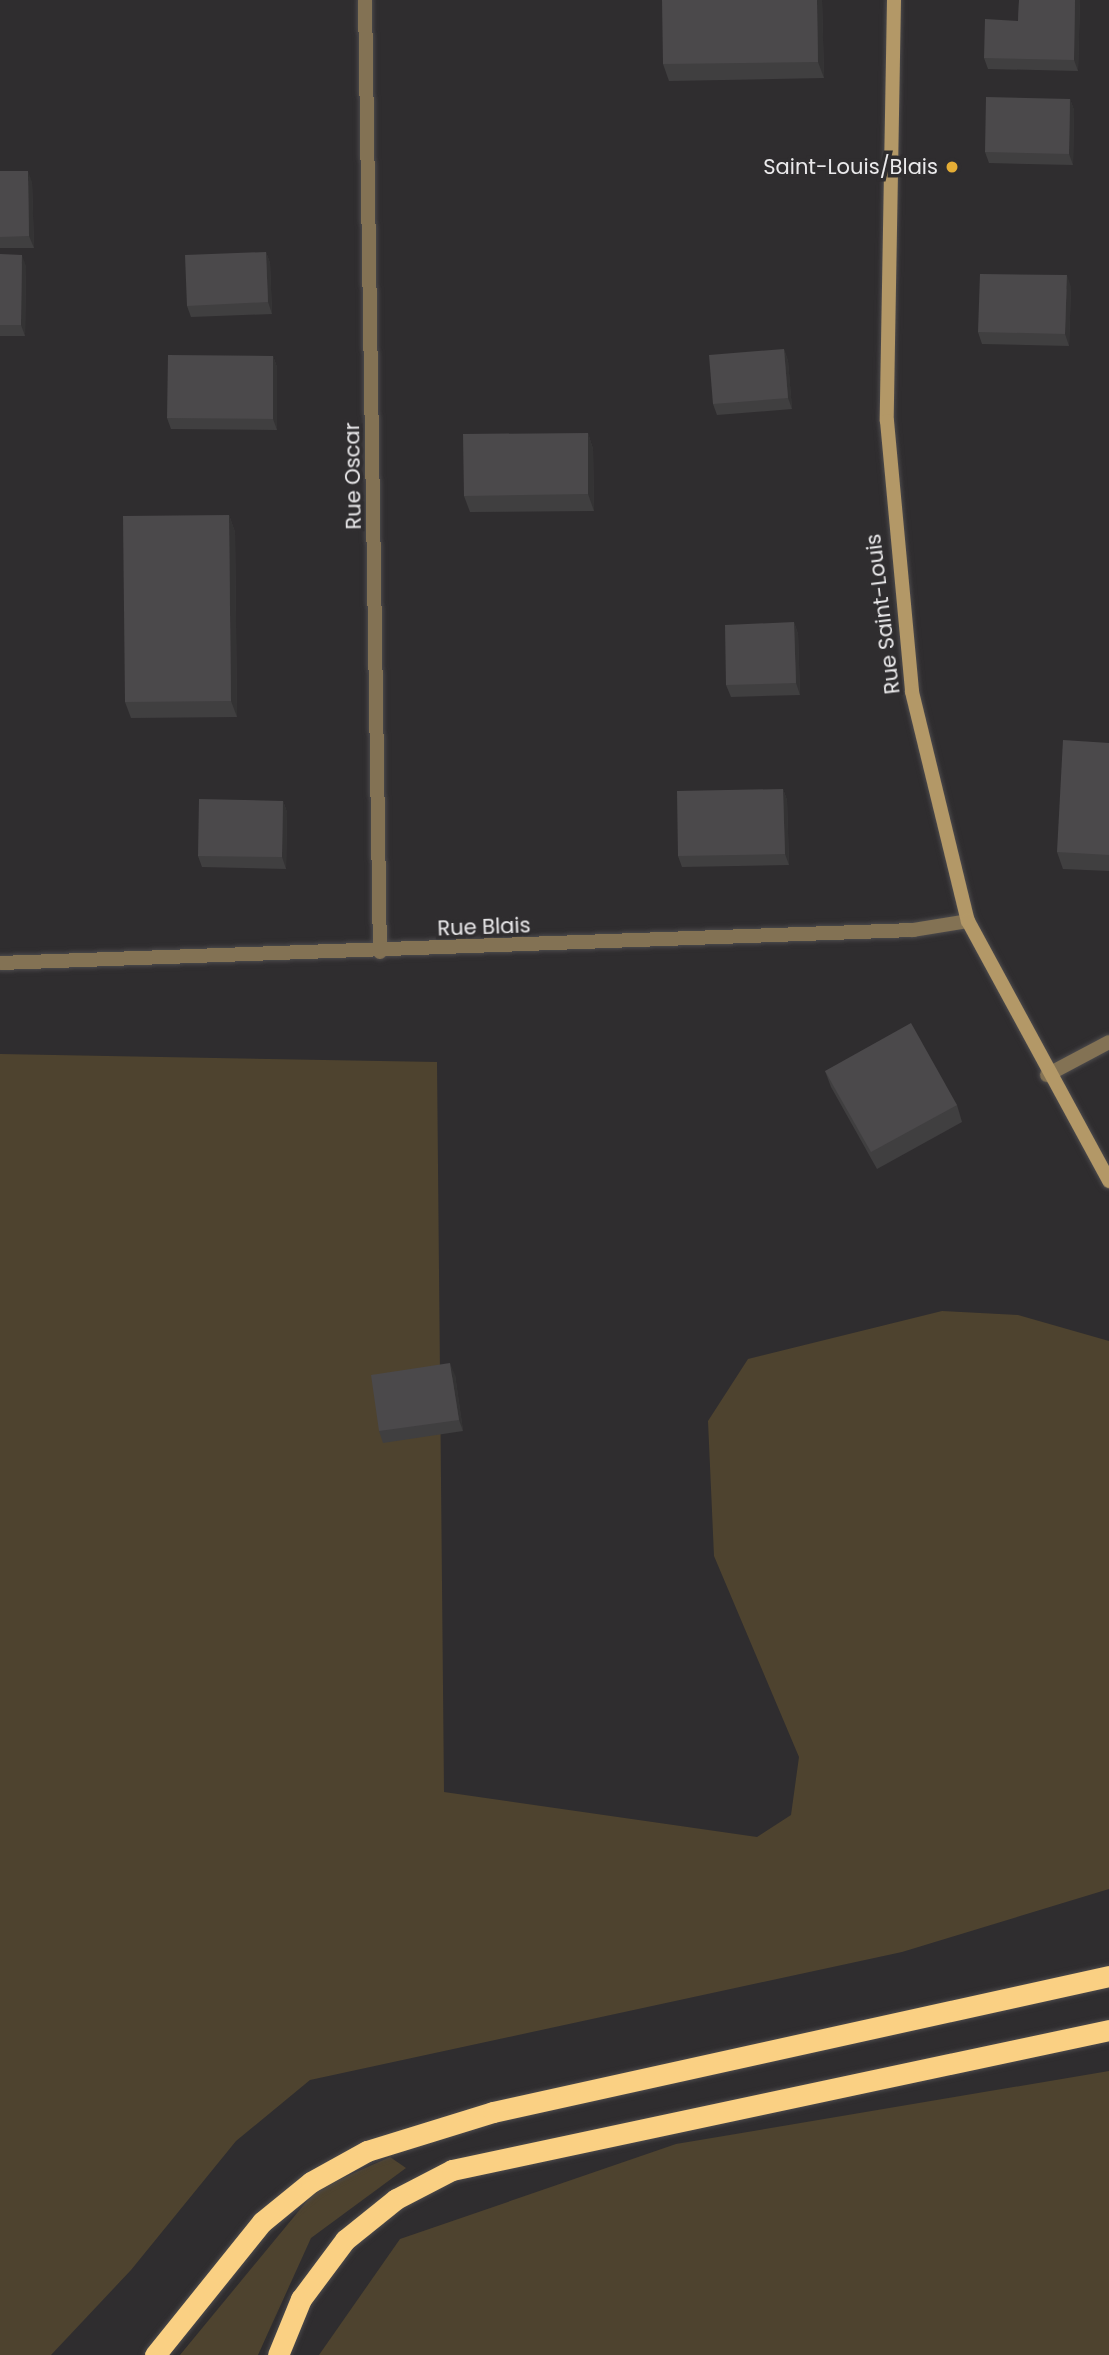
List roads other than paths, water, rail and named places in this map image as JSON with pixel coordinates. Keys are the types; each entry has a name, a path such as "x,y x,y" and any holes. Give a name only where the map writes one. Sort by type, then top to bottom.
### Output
{"highway":[{"path":"155,2355 262,2221 311,2182 376,2147 493,2112 1109,1976"},
{"path":"278,2355 301,2299 345,2240 396,2199 452,2170 1109,2030"}],"main road":[{"name":"Rue Saint-Louis","path":"894,0 886,315 892,521 912,692 968,921 1047,1075 1109,1181"}],"street":[{"name":"Rue Oscar","path":"365,0 380,952"},
{"name":"Rue Blais","path":"0,963 380,952 912,930 968,921"},
{"path":"1047,1075 1109,1042"}],"place":[{"name":"Saint-Louis/Blais","path":"952,167"}]}
